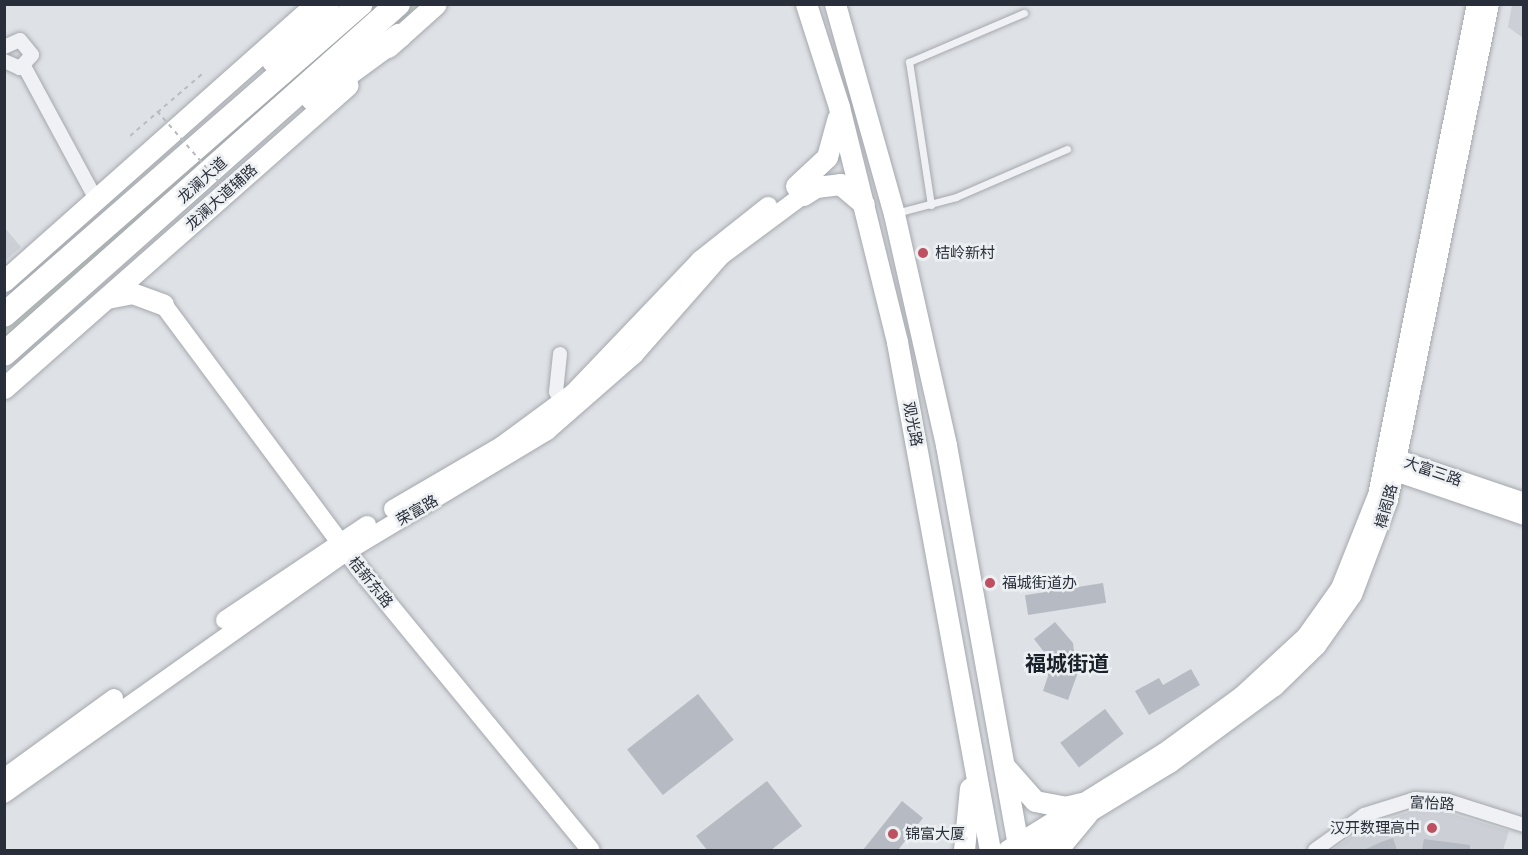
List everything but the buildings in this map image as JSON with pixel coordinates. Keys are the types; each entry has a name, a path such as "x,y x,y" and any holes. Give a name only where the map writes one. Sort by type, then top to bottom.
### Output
{"highway":[{"path":"186,154 327,4"},
{"name":"龙澜大道","path":"4,315 360,4"},
{"name":"龙澜大道","path":"4,354 398,4"},
{"path":"207,176 399,36"}],"main road":[{"path":"4,281 317,4"},
{"name":"龙澜大道辅路","path":"4,388 163,251 436,4"},
{"name":"观光路","path":"806,4 839,107 865,206 911,411 990,850"},
{"name":"观光路","path":"836,4 894,214 946,445 1000,758 1018,848"},
{"path":"800,191 827,157 839,107"},
{"path":"800,191 840,184 865,206"},
{"path":"163,251 155,280 163,304"},
{"path":"107,298 132,293 163,304"},
{"path":"964,850 971,739"},
{"path":"1000,758 1035,801 1084,809 1057,850"}],"street":[{"name":"樟阁路","path":"1392,464 1476,4"},
{"name":"樟阁路","path":"1018,848 1084,809 1210,720 1306,636 1352,564 1392,464 1490,4"},
{"path":"4,61 11,67 24,66 32,55 29,45 20,40 5,43"},
{"path":"24,66 96,199"},
{"name":"荣富路","path":"4,778 69,738 342,547 566,407 700,260 800,191"},
{"name":"桔新东路","path":"163,304 342,547 591,850"},
{"path":"560,354 556,392 566,407"},
{"name":"大富三路","path":"1392,464 1524,502"},
{"name":"大富三路","path":"1392,464 1524,516"},
{"name":"荣富路","path":"4,794 69,738"},
{"name":"富怡路","path":"1315,850 1364,815 1415,799 1448,801 1524,825"}],"lane":[{"path":"931,205 909,62 1024,13"},
{"path":"894,214 931,205 1067,149"}],"path":[{"path":"130,136 202,74"},
{"path":"158,111 233,198"}],"shaded area":[{"path":"1512,5 1523,5 1523,38 1508,27"},
{"path":"4,227 21,247 5,261 4,261"},
{"name":"汉开数理高中","path":"1416,810 1446,812 1509,831 1503,850 1332,850 1369,825"}],"green space":[{"path":"338,5 421,5 5,339 4,328 149,200"}],"place":[{"name":"桔岭新村","path":"923,253"},
{"name":"福城街道办","path":"990,583"},
{"name":"汉开数理高中","path":"1432,828"},
{"name":"锦富大厦","path":"893,834"}],"district":[{"name":"福城街道","path":"1067,663"}]}
